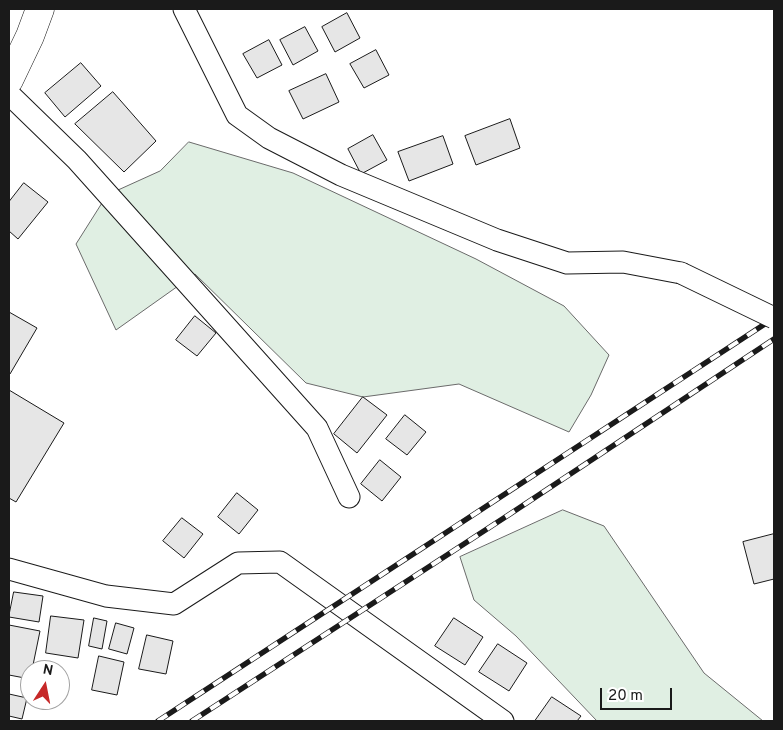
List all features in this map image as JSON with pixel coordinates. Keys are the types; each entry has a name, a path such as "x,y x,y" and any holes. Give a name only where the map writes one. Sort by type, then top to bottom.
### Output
{"highway":[{"path":"9,80 30,36 40,9"}],"street":[{"path":"184,9 236,115 269,138 341,175 497,240 567,263 623,262 681,273 774,318"},
{"path":"9,94 76,160 318,428 349,497"},
{"path":"9,569 106,596 174,604 238,563 280,562 504,721"}],"green space":[{"path":"189,142 293,173 476,259 564,306 609,355 591,395 569,432 459,384 363,397 306,383 195,274 116,330 76,244 107,195 160,171"},
{"path":"563,510 604,526 704,673 763,721 597,721 516,636 474,600 460,557"}],"building":[{"path":"347,13 360,38 335,52 322,27"},
{"path":"305,27 318,51 293,65 280,40"},
{"path":"269,40 282,65 257,78 243,54"},
{"path":"376,50 389,75 364,88 350,64"},
{"path":"81,63 101,86 65,117 45,93"},
{"path":"326,74 339,102 303,119 289,91"},
{"path":"113,92 156,141 124,172 75,124"},
{"path":"510,119 520,148 476,165 465,136"},
{"path":"373,135 387,160 361,174 348,149"},
{"path":"443,136 453,164 409,181 398,152"},
{"path":"24,183 48,202 18,239 9,231 9,202"},
{"path":"9,312 37,328 10,374 9,373"},
{"path":"195,316 216,333 197,356 176,340"},
{"path":"9,390 64,423 16,502 9,498"},
{"path":"363,397 387,415 357,453 334,434"},
{"path":"405,415 426,432 407,455 386,439"},
{"path":"380,460 401,477 382,501 361,484"},
{"path":"237,493 258,510 239,534 218,517"},
{"path":"182,518 203,534 184,558 163,541"},
{"path":"774,534 774,579 754,584 743,542"},
{"path":"14,592 43,596 39,622 9,617"},
{"path":"51,616 84,620 78,658 46,653"},
{"path":"94,618 107,621 102,649 89,646"},
{"path":"454,618 483,637 465,665 435,646"},
{"path":"116,623 134,628 127,654 109,649"},
{"path":"9,625 40,631 34,660 20,660 20,677 9,675"},
{"path":"147,635 173,641 166,674 139,669"},
{"path":"498,644 527,663 509,691 479,672"},
{"path":"99,656 124,662 117,695 92,690"},
{"path":"9,694 20,696 20,710 24,710 22,719 9,716"},
{"path":"552,697 581,716 577,721 535,721"}],"railway":[{"path":"158,721 774,318"},
{"path":"192,721 774,339"}]}
